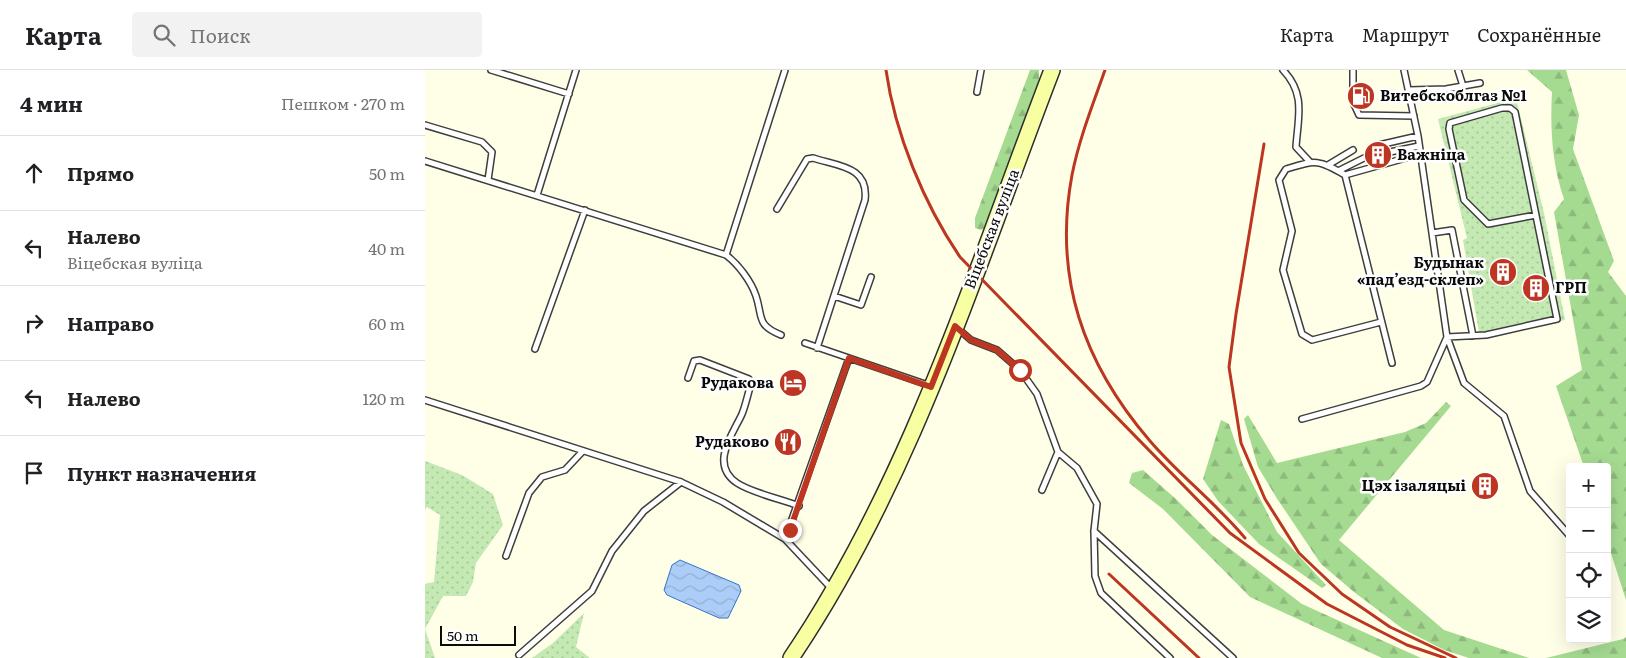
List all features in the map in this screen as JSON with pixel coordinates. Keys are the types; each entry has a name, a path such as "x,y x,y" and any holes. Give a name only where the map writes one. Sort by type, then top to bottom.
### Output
{"main road":[{"name":"Віцебская вуліца","path":"791,658 834,592 861,543 931,387 1052,70"}],"lane":[{"path":"491,70 569,94"},
{"path":"537,195 576,70"},
{"path":"726,255 785,70"},
{"path":"977,92 981,70"},
{"path":"1284,70 1291,78 1300,99 1296,147 1310,162"},
{"path":"1353,70 1353,87"},
{"path":"1405,70 1421,154 1447,336 1464,383 1504,416 1530,491 1566,533"},
{"path":"1458,70 1463,86"},
{"path":"1409,90 1446,89 1480,84"},
{"path":"1353,102 1359,116 1414,116"},
{"path":"1447,336 1473,336 1557,319 1536,215 1515,112 1510,108 1502,108 1450,123 1449,129 1464,200 1488,224 1536,215"},
{"path":"425,125 482,142 492,152 488,180"},
{"path":"1379,145 1418,136"},
{"path":"1390,152 1419,146"},
{"path":"1328,165 1353,150"},
{"path":"1381,322 1312,340 1302,334 1283,270 1291,231 1279,180 1286,169 1310,162 1324,162 1345,175 1421,154"},
{"path":"1338,171 1366,157"},
{"path":"777,210 807,159 813,158 855,171 863,179 867,189 817,348"},
{"path":"425,161 726,255 737,263 756,294 761,321 769,330 781,335"},
{"path":"1345,175 1392,363"},
{"path":"535,349 585,210"},
{"path":"1432,233 1453,230 1473,336"},
{"path":"834,296 861,305 871,277"},
{"path":"955,326 971,340 997,350 1020,370 1037,394 1058,452 1077,468 1097,504 1094,531 1095,576 1101,594 1170,658"},
{"path":"1302,419 1421,386 1427,382 1447,336"},
{"path":"805,344 931,387"},
{"path":"785,539 799,506 849,358"},
{"path":"688,378 694,362 700,360 749,379 751,384 742,414 734,426 725,448 724,466 729,476 738,484 799,506"},
{"path":"425,400 582,452 681,482 723,502 785,539 834,592"},
{"path":"506,556 529,493 542,477 565,470 582,452"},
{"path":"1043,490 1058,452"},
{"path":"519,655 592,591 612,551 638,517 681,482"},
{"path":"1094,531 1233,658"}],"green space":[{"path":"1030,70 1039,70 1039,85 987,227 981,230 975,228 975,218"},
{"path":"1527,70 1566,70 1579,115 1573,149 1614,261 1608,272 1626,296 1626,600 1611,553 1611,463 1583,463 1556,386 1582,370 1554,212 1564,199 1557,173 1553,146 1552,92"},
{"path":"1516,98 1544,213 1565,320 1480,338 1463,240 1467,238 1438,119"},
{"path":"1446,402 1451,406 1339,540 1444,630 1529,658 1469,658 1444,650 1403,629 1354,592 1321,564 1276,497 1258,467 1244,419 1248,415 1277,463 1405,432 1426,423"},
{"path":"1221,420 1229,424 1243,465 1277,532 1326,585 1322,588 1259,544 1218,501 1203,479"},
{"path":"425,461 462,475 493,494 503,525 476,563 473,582 466,596 443,596 425,629 425,584 434,582 440,515 427,507 425,510"},
{"path":"1143,470 1176,499 1212,535 1302,604 1421,658 1382,658 1250,597 1163,509 1129,483 1132,473"},
{"path":"584,613 576,647 590,658 532,658 553,643"},
{"path":"425,629 435,658 425,658"},
{"path":"1626,637 1626,658 1546,658 1611,643"}],"water":[{"path":"680,560 739,585 741,591 728,618 719,618 667,595 664,590 672,565"}],"railway":[{"path":"886,70 896,119 913,168 935,214 960,257 1230,533 1327,604 1407,645 1445,658"},
{"path":"1105,70 1078,148 1067,213 1067,249 1071,283 1079,317 1091,349 1107,381 1127,411 1150,441 1173,466 1245,538"},
{"path":"1264,144 1229,367 1241,443 1265,499 1299,553 1342,594 1390,627 1456,658"},
{"path":"1109,574 1199,658"}],"place":[{"name":"Витебскоблгаз №1","path":"1361,96"},
{"name":"Важніца","path":"1378,155"},
{"name":"Будынак «падʼезд-склеп»","path":"1503,272"},
{"name":"ГРП","path":"1536,288"},
{"name":"Рудакова","path":"793,383"},
{"name":"Рудаково","path":"788,442"},
{"name":"Цэх ізаляцыі","path":"1485,486"}],"route":[{"path":"790,530 849,358 931,387 955,326 971,340 997,350 1020,370"}]}
